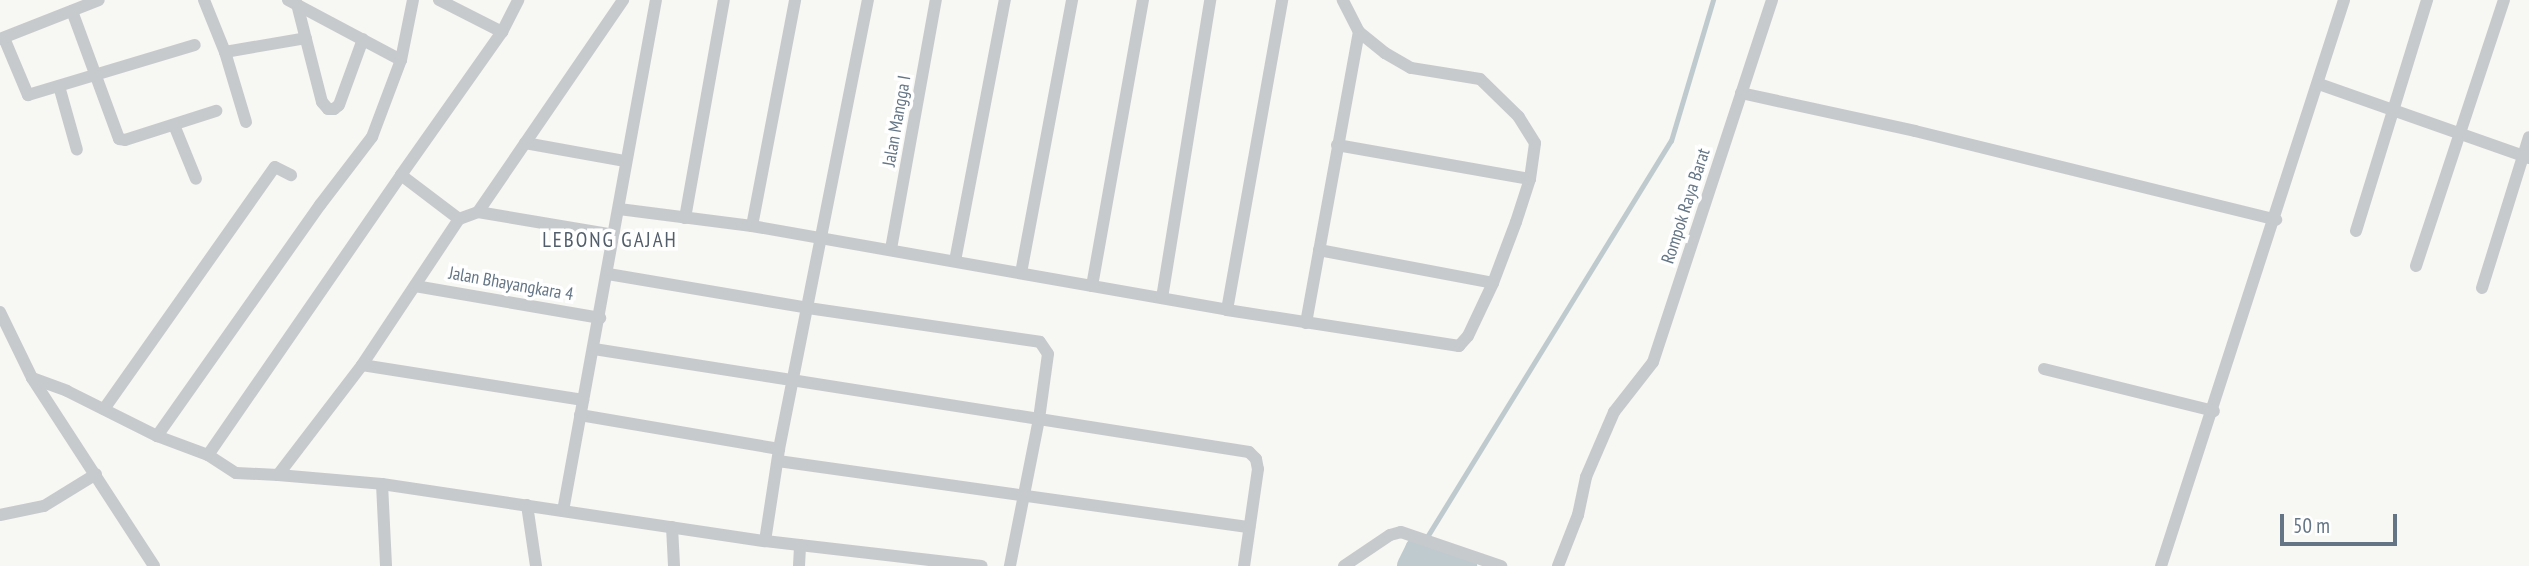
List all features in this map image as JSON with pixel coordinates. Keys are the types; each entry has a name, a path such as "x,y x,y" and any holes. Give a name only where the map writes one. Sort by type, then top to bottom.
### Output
{"street":[{"path":"99,0 2,38 25,93 28,95 195,45"},
{"path":"204,0 225,52 246,122"},
{"path":"157,436 320,205 369,143 401,60 413,0"},
{"path":"439,0 502,32"},
{"path":"208,455 502,32 518,0"},
{"path":"478,212 623,0"},
{"path":"563,511 656,0"},
{"path":"684,218 724,0"},
{"path":"752,226 795,0"},
{"path":"765,541 779,455 868,0"},
{"name":"Jalan Mangga I","path":"891,249 936,0"},
{"path":"955,261 1005,0"},
{"path":"1021,273 1072,0"},
{"path":"1092,286 1143,0"},
{"path":"1162,298 1210,0"},
{"path":"1227,310 1282,0"},
{"path":"620,209 822,237 1227,310 1455,347 1466,341 1493,283 1530,179 1535,143 1519,117 1480,79 1411,68 1385,53 1359,32 1343,0"},
{"name":"Rompok Raya Barat","path":"1558,566 1577,515 1586,477 1614,412 1653,362 1772,0"},
{"path":"2161,566 2276,220 2344,0"},
{"path":"2356,231 2427,0"},
{"path":"2416,266 2504,0"},
{"path":"293,2 401,60"},
{"path":"293,2 306,38 322,102 331,110 339,105 363,38"},
{"path":"72,11 119,139 125,140 216,111"},
{"path":"1306,323 1359,32"},
{"path":"225,52 306,38"},
{"path":"2319,84 2526,157"},
{"path":"59,86 77,150"},
{"path":"1741,93 1915,131 2276,220"},
{"path":"174,125 196,179"},
{"path":"2482,288 2526,157 2529,137"},
{"path":"525,144 625,160"},
{"path":"1338,145 1530,179"},
{"path":"104,409 275,167 291,175"},
{"path":"401,175 459,219"},
{"path":"278,475 362,365 459,219 478,212 614,235"},
{"path":"1319,250 1493,283"},
{"path":"608,274 808,308 1040,342 1048,354 1039,419 1010,566"},
{"name":"Jalan Bhayangkara 4","path":"415,286 600,318"},
{"path":"0,312 32,378 154,566"},
{"path":"594,349 1249,452 1258,466 1244,566"},
{"path":"362,365 583,400"},
{"path":"2044,369 2214,411"},
{"path":"32,378 104,409 157,436 208,455 239,474 382,484 800,545 873,560 982,566"},
{"path":"580,415 779,455 1025,495 1249,527"},
{"path":"0,515 44,506 96,474"},
{"path":"382,484 386,566"},
{"path":"527,505 536,566"},
{"path":"672,527 674,566"},
{"path":"1344,566 1390,535 1414,534 1501,566"},
{"path":"799,566 800,545"}],"waterway":[{"path":"1419,550 1671,141 1713,0"},
{"path":"1411,566 1419,550 1463,566"}],"district":[{"name":"LEBONG GAJAH","path":"610,240"}]}
